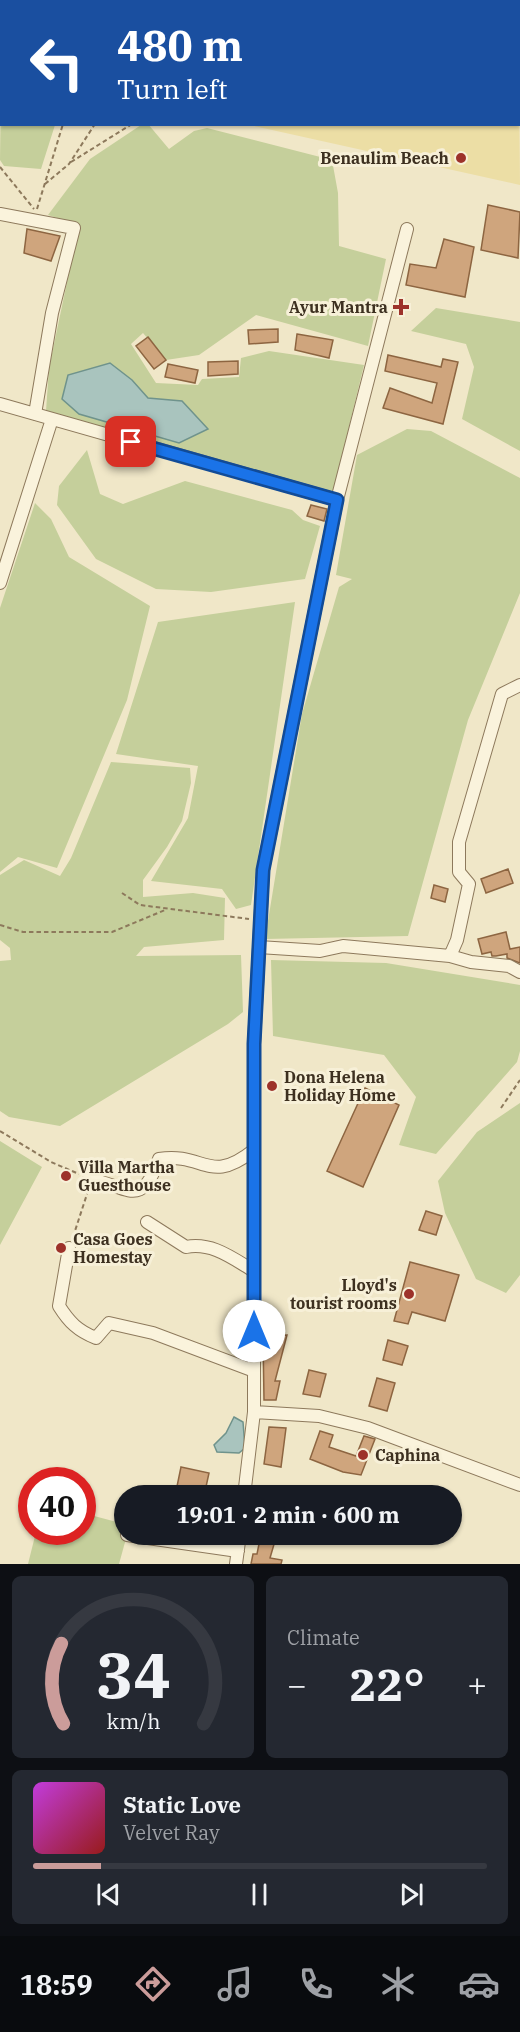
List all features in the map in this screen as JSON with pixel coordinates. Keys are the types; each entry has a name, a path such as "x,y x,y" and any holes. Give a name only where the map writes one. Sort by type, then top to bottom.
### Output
{"street":[{"path":"0,213 74,228 52,313 35,414"},
{"path":"245,1485 254,1412 254,1044 263,870 337,500 407,229"},
{"path":"0,404 337,500"},
{"path":"0,583 52,419"},
{"path":"450,956 457,940 469,884 459,872 459,842 502,694 520,685"},
{"path":"259,947 320,951 343,946 450,956 471,962 509,966 520,972"},
{"path":"89,1179 114,1184 134,1192 142,1190 151,1181 159,1159 185,1158 221,1168 239,1162 254,1150"},
{"path":"147,1221 186,1247 201,1244 221,1251 254,1270"},
{"path":"69,1248 59,1306 69,1322 82,1333 96,1338 109,1323 153,1333 254,1371"},
{"path":"254,1412 319,1416 368,1428 520,1485"},
{"path":"196,1545 238,1551"},
{"path":"236,1564 239,1545"}],"path":[{"path":"0,167 36,211 62,126"},
{"path":"69,164 94,126"},
{"path":"45,184 69,164 129,126"},
{"path":"122,893 140,905 165,910 260,920"},
{"path":"0,924 23,932 112,932 165,910"},
{"path":"501,1108 520,1080"},
{"path":"0,1131 51,1162 89,1179 82,1214 69,1248"}],"green space":[{"path":"0,126 55,126 41,169 4,166 0,160"},
{"path":"140,126 150,126 169,149 194,131 207,128 332,160 338,193 339,246 386,259 368,346 256,315 199,355 166,360 143,333 131,344 156,383 198,385 202,379 239,377 241,358 269,351 364,365 333,493 46,411 49,368 79,225 48,215 90,159"},
{"path":"436,308 520,322 520,451 462,419 474,367 466,344 411,331"},
{"path":"407,429 431,431 520,478 520,593 468,720 408,936 265,939 302,714 339,587 352,579 336,575 357,455"},
{"path":"87,450 100,494 123,504 185,481 292,510 303,520 320,526 305,579 211,592 156,589 96,559 57,505 59,486"},
{"path":"35,503 51,519 69,557 150,606 127,700 57,868 18,857 0,872 0,608"},
{"path":"295,602 251,905 236,909 222,889 151,881 188,818 198,766 116,754 158,622"},
{"path":"111,762 190,768 191,783 182,821 167,847 143,880 143,897 193,893 225,898 224,940 144,947 136,956 241,955 243,1012 228,1024 60,1126 9,1117 0,1111 0,961 11,960 10,948 0,940 0,875 24,860 60,876 71,858"},
{"path":"271,960 386,963 520,985 520,1051 517,1062 436,1154 399,1145 416,1097 384,1055 273,1036"},
{"path":"520,1103 520,1275 506,1293 476,1279 445,1213 438,1181 477,1132"},
{"path":"0,1141 42,1167 0,1245"},
{"path":"96,1516 114,1521 114,1545 124,1545 119,1564 28,1564 33,1545 96,1545"}],"sand":[{"name":"Benaulim Beach","path":"254,126 519,126 520,185"}],"water":[{"path":"110,363 132,380 148,398 182,401 208,429 179,443 79,414 62,399 68,375"},
{"path":"234,1417 243,1422 245,1448 239,1453 217,1452 214,1445 226,1433"}],"building":[{"path":"488,205 520,212 518,258 481,250"},
{"path":"27,229 60,236 51,261 24,253"},
{"path":"444,239 474,247 465,297 406,285 410,264 436,268"},
{"path":"278,329 278,342 249,344 248,330"},
{"path":"297,334 333,340 329,358 295,350"},
{"path":"148,337 166,360 154,369 136,346"},
{"path":"388,355 441,367 443,359 458,362 443,424 383,408 390,388 432,403 437,383 385,371"},
{"path":"238,361 238,374 208,376 208,362"},
{"path":"168,364 198,370 195,383 165,377"},
{"path":"311,505 327,509 324,521 307,516"},
{"path":"508,869 513,883 486,893 481,879"},
{"path":"434,885 448,889 445,902 431,898"},
{"path":"506,932 510,949 520,947 520,963 507,958 507,954 492,956 491,952 482,954 478,939"},
{"path":"365,1088 399,1105 363,1187 327,1171"},
{"path":"426,1211 442,1216 436,1235 419,1230"},
{"path":"410,1262 459,1275 445,1321 412,1312 408,1324 394,1321"},
{"path":"287,1335 275,1381 280,1381 276,1400 264,1400 263,1336"},
{"path":"388,1340 408,1346 402,1365 383,1360"},
{"path":"309,1370 326,1374 320,1397 303,1394"},
{"path":"377,1378 395,1383 387,1411 369,1406"},
{"path":"269,1427 286,1428 281,1467 264,1464"},
{"path":"320,1431 333,1435 329,1447 356,1456 364,1436 375,1439 361,1475 343,1472 310,1459"},
{"path":"181,1467 209,1473 206,1485 177,1485"},
{"path":"259,1545 274,1545 270,1558 282,1560 281,1564 251,1564 253,1554 257,1554"}],"place":[{"name":"Benaulim Beach","path":"461,158"},
{"name":"Ayur Mantra","path":"401,307"},
{"name":"Dona Helena Holiday Home","path":"272,1086"},
{"name":"Villa Martha Guesthouse","path":"66,1176"},
{"name":"Casa Goes Homestay","path":"61,1248"},
{"name":"Lloyd's tourist rooms","path":"409,1294"},
{"name":"Caphina","path":"363,1455"}],"route":[{"path":"131,442 337,500 263,870 254,1044 254,1331"}]}
